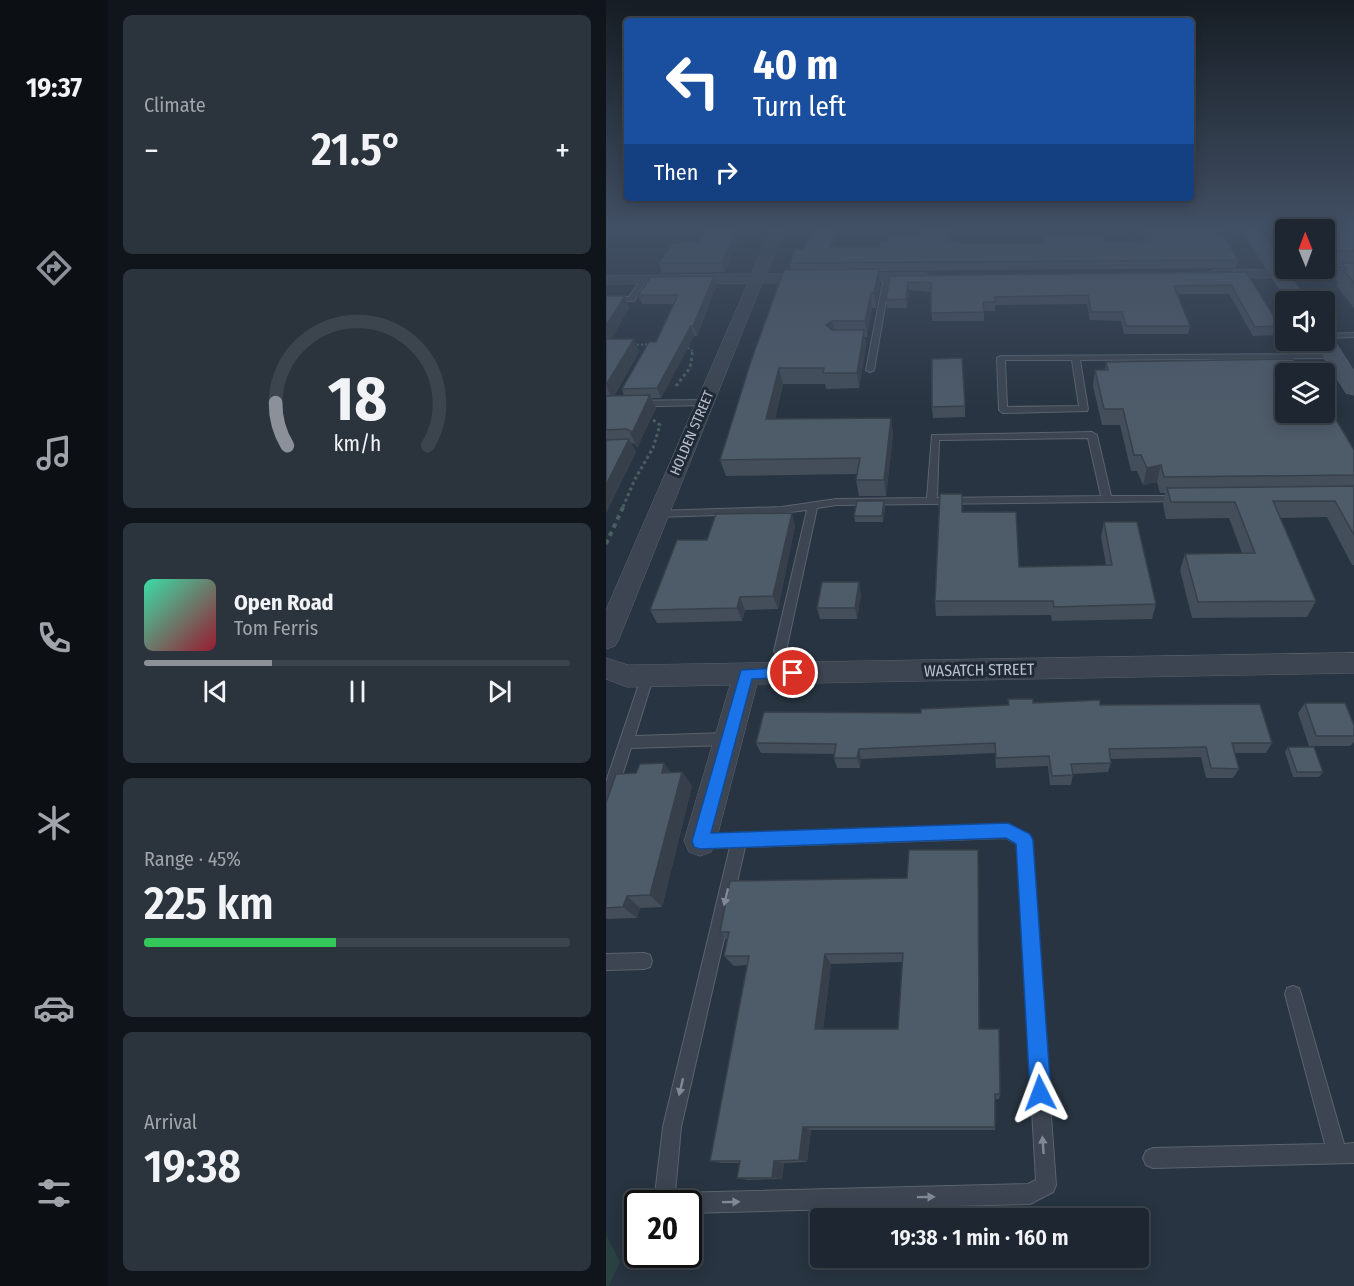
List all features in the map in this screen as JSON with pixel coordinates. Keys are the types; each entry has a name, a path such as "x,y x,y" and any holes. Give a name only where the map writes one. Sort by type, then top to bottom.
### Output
{"street":[{"name":"HOLDEN STREET","path":"606,639 754,288"},
{"path":"1331,351 1354,388"},
{"name":"WASATCH STREET","path":"606,668 627,676 1354,663"},
{"path":"700,841 746,674"}],"lane":[{"path":"606,299 631,299 638,288"},
{"path":"870,370 886,288"},
{"path":"1335,341 1354,335"},
{"path":"865,341 876,341"},
{"path":"1076,357 1084,409 1003,410 1001,358 1076,357 1275,347"},
{"path":"616,404 622,394"},
{"path":"606,404 706,403"},
{"path":"932,501 935,436 1069,435 1092,435 1107,500"},
{"path":"657,514 782,510 836,502 1189,499"},
{"path":"780,651 813,505"},
{"path":"606,802 648,675"},
{"path":"627,742 727,739"},
{"path":"700,841 1008,831 1024,840 1046,1185 1030,1194 702,1202"},
{"path":"665,1190 672,1127 739,840"},
{"path":"606,962 644,961"},
{"path":"1153,1158 1346,1153 1293,994"}],"path":[{"path":"629,345 655,344"},
{"path":"606,544 617,527 634,480 656,444 660,425 652,418 659,403 664,394 680,384 690,368 693,349 675,345"}],"green space":[{"path":"606,1235 620,1262 609,1286 606,1286"}],"building":[{"path":"643,288 709,288 693,326 657,388 622,389 649,342 656,342 678,295 638,295"},
{"path":"777,288 875,288 874,293 871,293 865,321 832,321 826,325 832,330 864,330 857,373 823,373 824,368 779,368 766,419 891,418 884,480 856,480 860,458 720,460 751,361"},
{"path":"888,288 907,288 906,299 886,300"},
{"path":"931,288 1175,288 1190,326 1126,326 1122,312 1091,312 1088,295 995,297 995,302 983,302 984,312 931,313"},
{"path":"1233,288 1256,288 1275,318 1275,326 1255,327"},
{"path":"606,296 625,296 606,326"},
{"path":"606,339 634,339 606,385"},
{"path":"962,358 965,406 932,407 932,359"},
{"path":"1293,359 1295,363 1275,363 1275,423 1335,423 1335,418 1354,450 1354,475 1164,477 1161,465 1147,468 1141,455 1134,455 1123,409 1104,409 1095,370 1108,370 1106,362"},
{"path":"650,395 631,435 631,431 626,429 606,430 606,396"},
{"path":"629,439 606,485 606,440"},
{"path":"1354,486 1354,535 1335,501 1273,501 1316,601 1198,602 1185,554 1255,553 1235,502 1171,502 1167,488"},
{"path":"940,494 962,494 962,512 1016,512 1019,567 1112,565 1104,522 1137,522 1156,604 1054,607 1053,601 935,601"},
{"path":"857,501 884,501 882,516 854,516"},
{"path":"792,513 773,596 740,597 737,608 650,610 677,540 707,540 716,514"},
{"path":"822,582 859,582 855,608 817,608"},
{"path":"1008,699 1033,699 1033,703 1100,700 1100,705 1260,704 1272,743 1232,743 1239,769 1211,768 1206,747 1109,749 1111,763 1071,764 1073,775 1052,776 1049,756 996,758 995,743 859,749 857,758 834,758 836,744 756,743 764,712 921,713 921,709 1009,705"},
{"path":"1305,703 1345,703 1354,725 1354,736 1316,736"},
{"path":"1288,747 1314,747 1323,772 1297,772"},
{"path":"664,763 662,773 682,772 650,895 627,896 623,907 606,908 606,803 616,774 636,773 640,764"},
{"path":"909,850 978,850 979,1029 999,1029 1000,1094 995,1094 995,1127 803,1127 799,1160 774,1161 772,1178 737,1178 740,1161 710,1161 749,956 724,956 729,932 720,932 730,881 907,878","holes":["903,953 898,1029 815,1029 825,954"]}],"route":[{"path":"793,673 746,674 700,841 951,831 1008,831 1024,840 1040,1093"}]}
